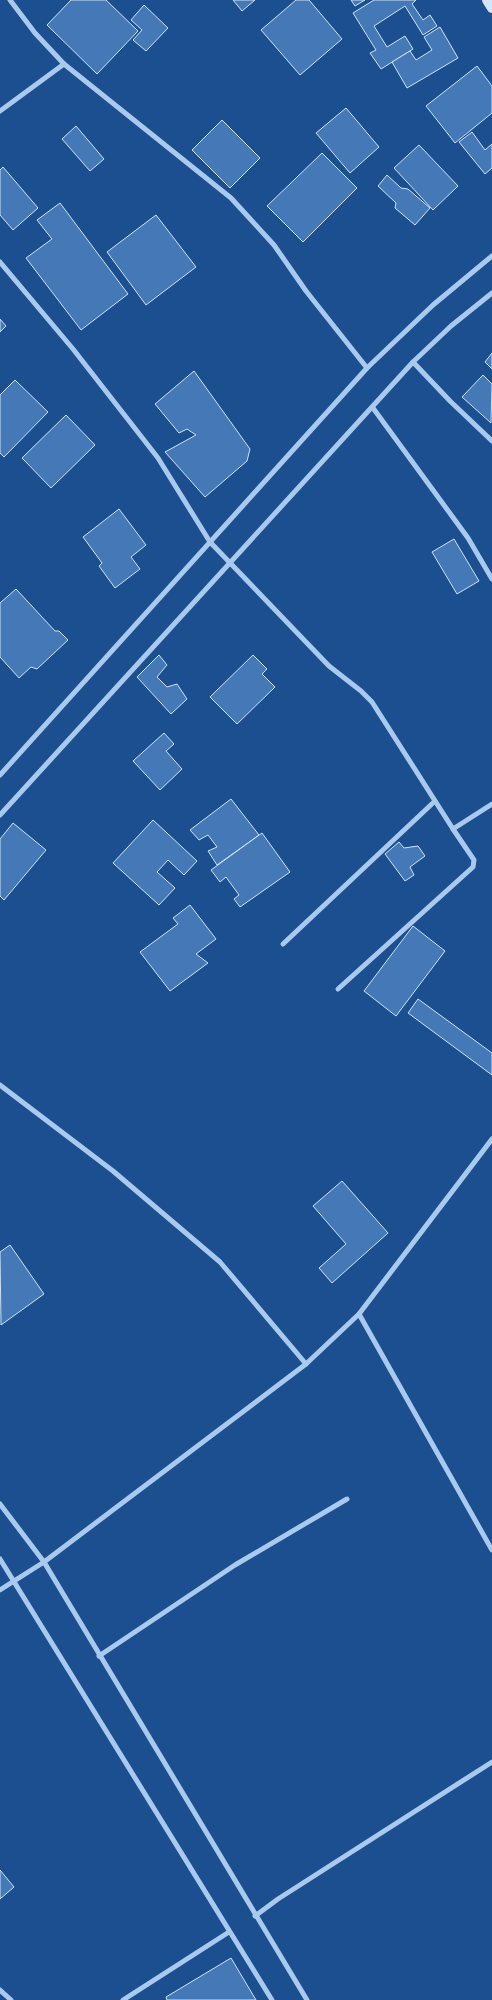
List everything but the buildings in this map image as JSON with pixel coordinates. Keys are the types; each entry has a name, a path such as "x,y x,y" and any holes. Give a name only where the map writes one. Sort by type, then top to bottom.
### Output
{"main road":[{"path":"487,0 492,8"}],"street":[{"path":"10,0 35,33 64,64 231,198 274,245 306,291 367,368"},
{"path":"0,111 64,64"},
{"path":"0,774 367,368 433,305 492,256"},
{"path":"0,262 73,349 158,458 210,542 329,666 372,702 474,860 473,867 338,989"},
{"path":"0,815 413,362 451,326 492,293"},
{"path":"413,362 492,441"},
{"path":"373,408 468,538 492,578"},
{"path":"283,944 435,801"},
{"path":"453,829 492,804"},
{"path":"0,1085 113,1171 220,1262 306,1364"},
{"path":"0,1590 44,1562 306,1364 359,1314 492,1139"},
{"path":"359,1314 492,1550"},
{"path":"99,1656 235,1566 347,1500"},
{"path":"0,1504 44,1562 307,2000"},
{"path":"0,1559 272,2000"},
{"path":"256,1916 278,1899 492,1762"},
{"path":"123,2000 230,1932"},
{"path":"0,1990 12,2000"}]}
